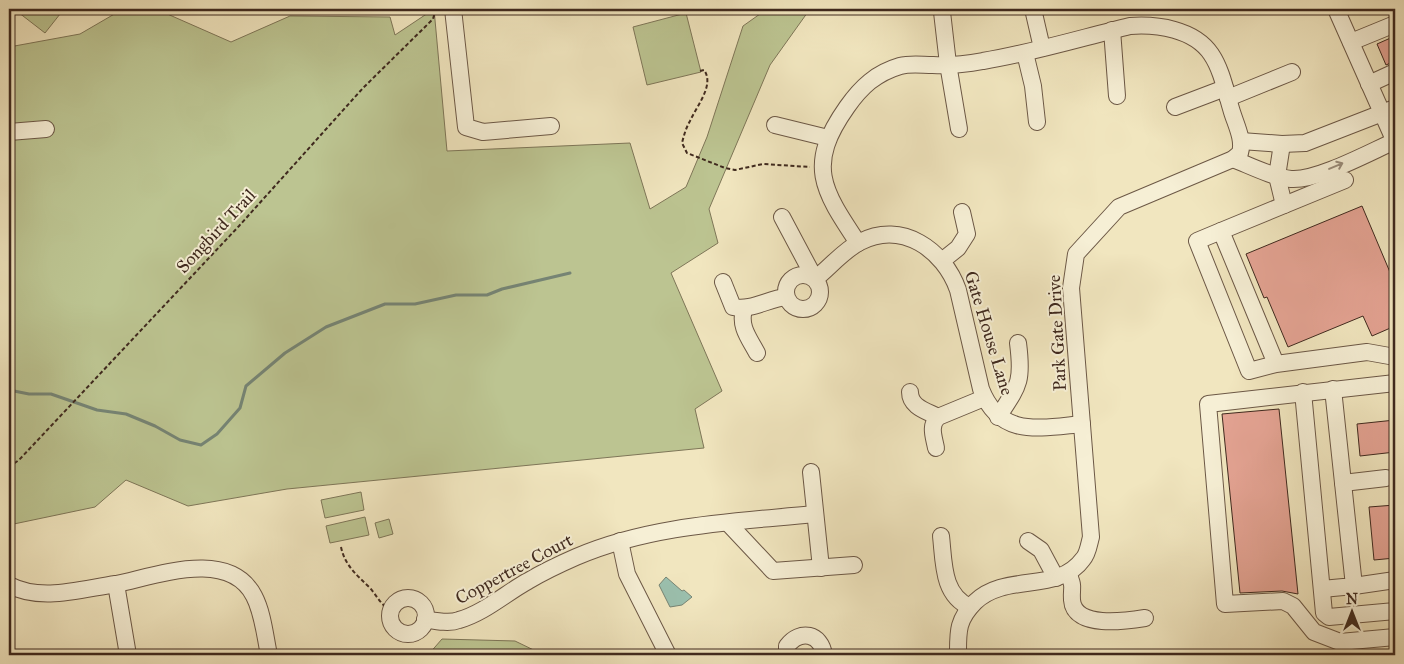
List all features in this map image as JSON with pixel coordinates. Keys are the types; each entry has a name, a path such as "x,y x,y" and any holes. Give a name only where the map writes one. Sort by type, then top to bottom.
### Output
{"street":[{"path":"453,9 466,127 483,132 551,126"},
{"path":"1033,9 1042,48"},
{"path":"1336,9 1369,84 1389,110 1395,141 1308,186 1284,205 1197,241 1248,371 1276,364 1367,352 1395,357"},
{"path":"942,12 948,64 959,128"},
{"path":"1351,42 1395,24"},
{"path":"815,280 858,243 835,209 825,184 822,167 824,148 828,138 834,125 854,97 877,75 909,64 980,62 1025,53 1130,26 1153,25 1171,29 1189,37 1212,54 1241,141 1240,153 1233,159 1308,186 1345,180"},
{"path":"1112,30 1117,96"},
{"path":"1025,53 1032,86 1036,122"},
{"path":"1175,107 1292,72"},
{"path":"1369,84 1395,72"},
{"path":"1241,141 1282,144 1305,143 1389,110"},
{"path":"775,125 828,138"},
{"path":"9,132 46,129"},
{"path":"1282,144 1277,176 1284,205"},
{"name":"Park Gate Drive","path":"1062,576 1084,559 1091,538 1071,288 1076,254 1119,207 1233,159"},
{"path":"943,260 958,248 967,234 962,212"},
{"path":"782,217 821,289 819,300 810,308 804,310 793,306 786,297 787,286 794,277 805,274 815,280"},
{"path":"1221,232 1276,364"},
{"name":"Gate House Lane","path":"858,243 879,236 908,238 922,243 943,260 953,275 958,290 984,398 998,417"},
{"path":"723,282 733,307 744,310 774,298 786,297"},
{"path":"744,310 741,320 743,328 757,353"},
{"path":"1018,343 1020,378 1016,392 998,417 1012,425 1029,427 1082,424"},
{"path":"1395,383 1208,404 1225,604 1283,601 1293,606 1314,632 1340,642 1395,637"},
{"path":"1333,389 1354,586"},
{"path":"910,392 910,398 918,407 938,417"},
{"path":"1303,392 1324,612 1329,617 1395,611"},
{"path":"936,448 932,427 938,417 984,398"},
{"path":"811,472 821,568"},
{"path":"1343,482 1386,478"},
{"name":"Coppertree Court","path":"426,619 440,622 459,621 494,603 529,580 576,557 620,541 668,530 814,514"},
{"path":"728,523 773,571 854,566"},
{"path":"941,536 946,581 961,603 970,607"},
{"path":"620,541 628,574 668,655"},
{"path":"1028,541 1041,550 1062,576 1074,586 1072,601 1077,612 1088,620 1126,621 1145,618"},
{"path":"9,585 21,591 40,594 116,584 198,568 226,571 238,576 254,594 259,607 269,655"},
{"path":"958,655 958,631 963,614 985,592 998,587 1062,576"},
{"path":"1322,589 1395,580"},
{"path":"116,584 128,655"},
{"path":"409,598 415,600 424,608 426,619 424,624 415,632 404,633 398,631 391,622 391,611 398,601 409,598"},
{"path":"787,655 787,646 790,641 799,636 808,635 816,638 823,647 824,655"}],"path":[{"name":"Songbird Trail","path":"9,467 26,453 239,226 363,88 433,19 436,9"},
{"path":"700,71 704,70 706,74 705,92 690,121 682,143 684,148 692,154 716,165 735,170 763,164 822,167"},
{"path":"341,547 343,556 352,571 384,607 391,611"}],"shaded area":[{"path":"14,9 64,9 45,33"},
{"path":"123,9 156,9 231,42 290,16 390,17 395,35 434,9 447,151 630,143 650,209 686,187 707,137 743,26 767,9 810,9 770,65 709,209 718,243 671,273 722,391 695,409 704,448 287,489 188,506 126,480 95,507 9,525 9,47 80,34"},
{"path":"686,13 701,72 647,85 633,27"},
{"path":"361,492 364,510 325,518 321,500"},
{"path":"365,517 369,535 330,543 326,526"},
{"path":"389,519 393,534 379,538 375,523"},
{"path":"666,577 692,597 682,605 670,607 659,585"},
{"path":"442,639 515,641 544,655 428,655"}],"building":[{"path":"1395,36 1395,61 1386,65 1377,44"},
{"path":"1362,206 1395,284 1395,326 1372,336 1363,316 1288,347 1267,297 1264,298 1246,254"},
{"path":"1279,409 1298,594 1282,591 1240,593 1222,414"},
{"path":"1395,420 1395,452 1360,456 1357,424"},
{"path":"1395,505 1395,558 1374,560 1369,507"}],"waterway":[{"path":"9,390 29,394 51,394 97,410 126,414 155,426 180,440 201,445 217,434 240,408 246,386 285,353 326,327 385,304 415,304 456,295 487,295 502,289 570,273"}]}
